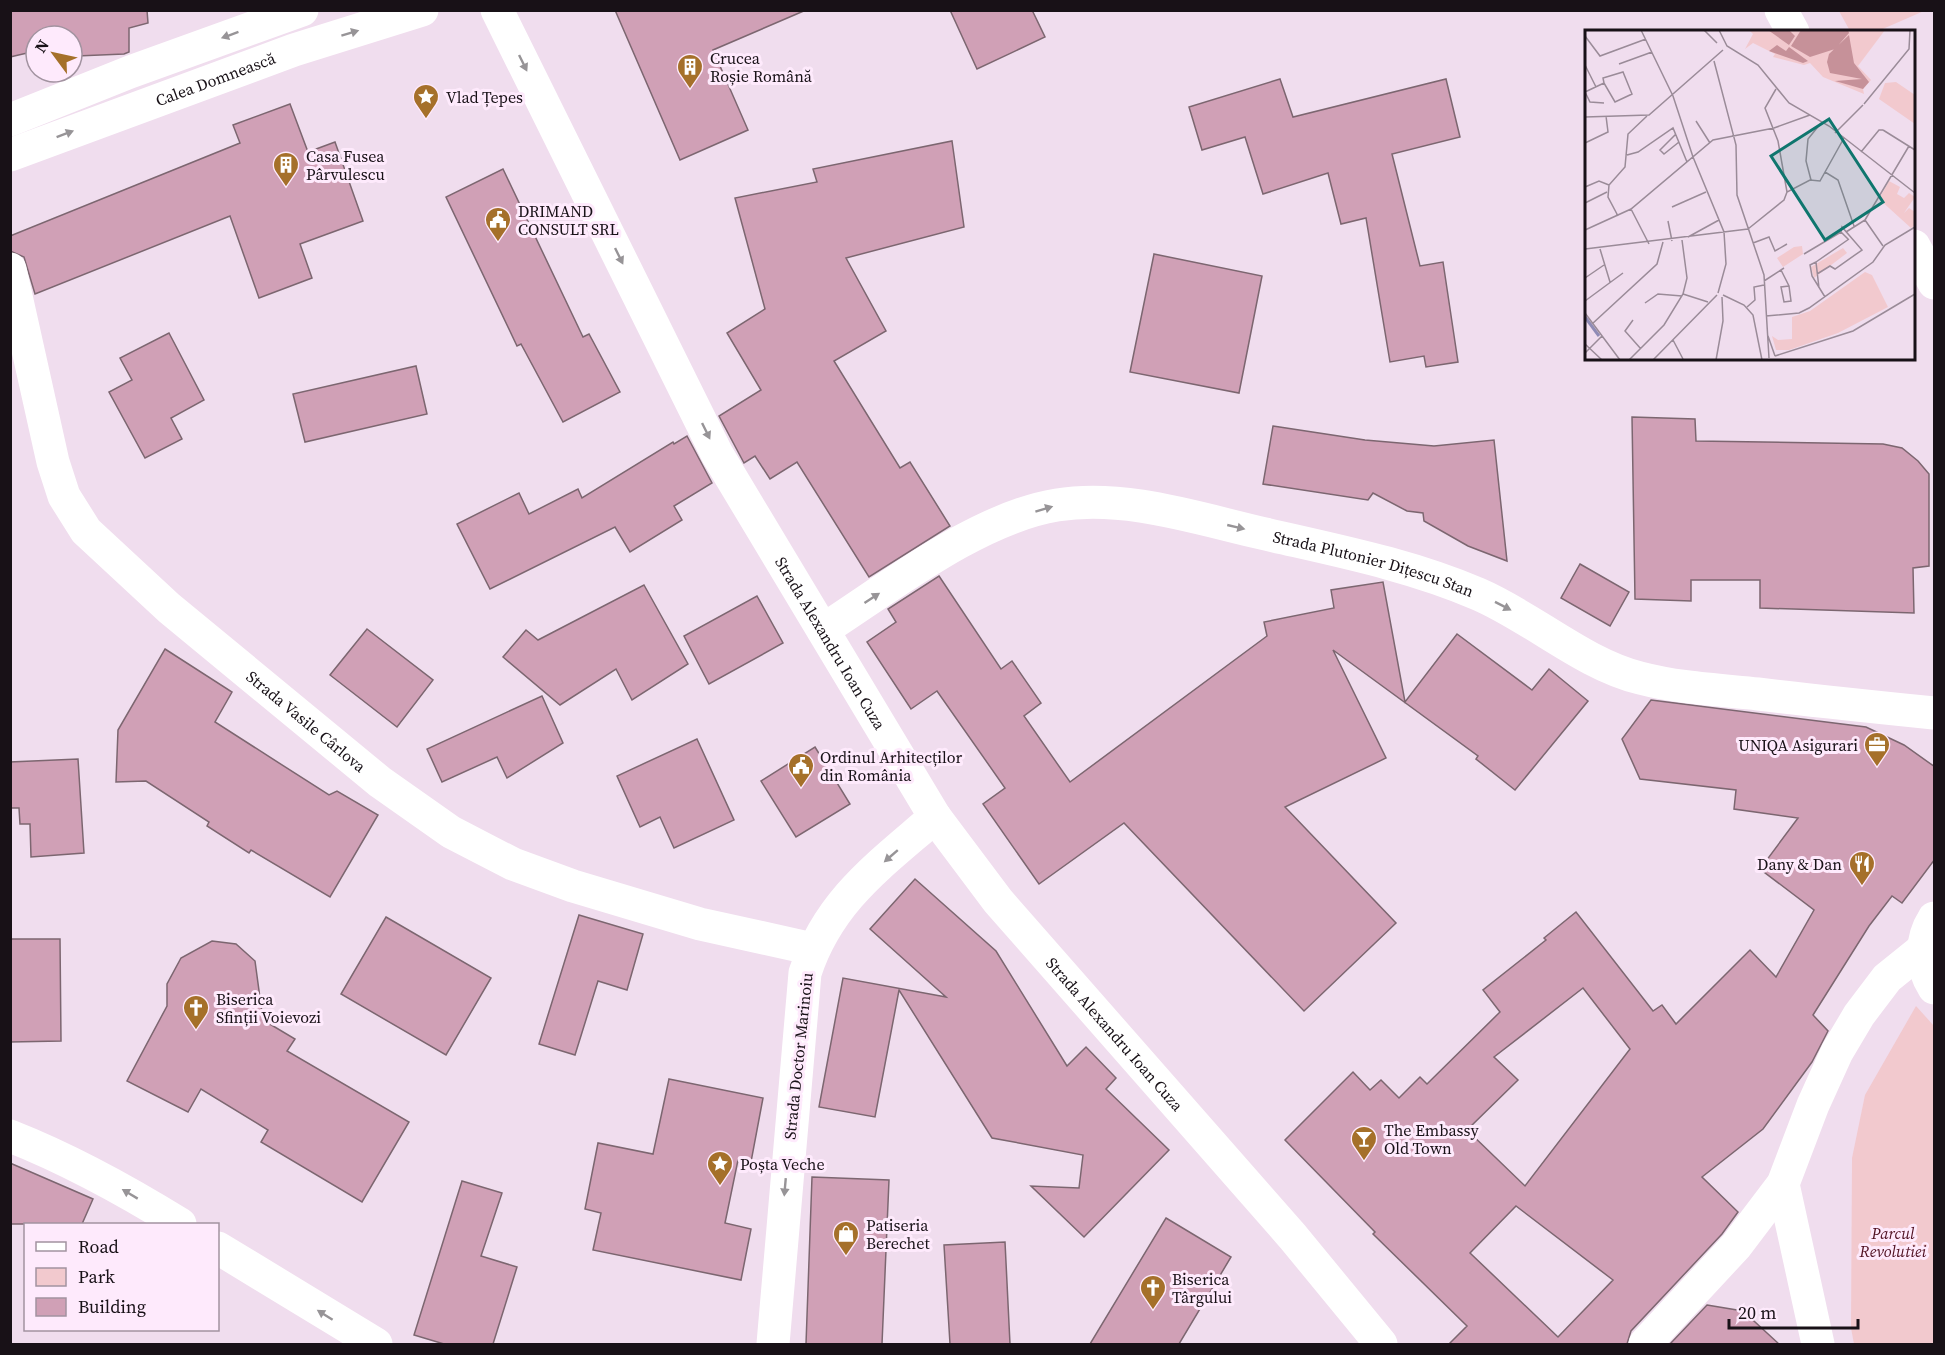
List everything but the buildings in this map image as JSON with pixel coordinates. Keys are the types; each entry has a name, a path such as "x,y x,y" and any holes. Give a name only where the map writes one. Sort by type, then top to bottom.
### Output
{"street":[{"name":"Calea Domnească","path":"10,155 294,50 422,10"},
{"name":"Strada Alexandru Ioan Cuza","path":"497,10 717,454 934,817 1005,910 1293,1237 1381,1344"},
{"path":"1781,10 1791,30"},
{"path":"10,120 129,72 291,12 294,50"},
{"path":"1915,248 1935,283"},
{"name":"Strada Vasile Cârlova","path":"10,269 52,462 64,496 86,531 169,608 380,782 451,832 513,864 573,886 700,924 813,948"},
{"name":"Strada Plutonier Dițescu Stan","path":"823,630 961,542 1008,520 1056,505 1103,503 1198,518 1382,561 1449,582 1502,605 1608,666 1639,678 1686,687 1935,713"},
{"name":"Strada Doctor Marinoiu","path":"773,1344 805,973 813,948 830,917 856,888 934,817"},
{"path":"1935,918 1927,930 1923,949 1925,969 1935,988"},
{"path":"1645,1344 1736,1246 1783,1184 1813,1105 1837,1052 1859,1015 1887,978 1923,949"},
{"path":"10,1136 66,1159 104,1178 178,1223"},
{"path":"1783,1184 1818,1344"},
{"path":"219,1249 376,1344"}],"green space":[{"path":"1839,11 1924,11 1880,30 1849,30"},
{"name":"Parcul Revolutiei","path":"1916,1006 1934,1026 1934,1344 1854,1344 1851,1328 1852,1158 1865,1095"}],"place":[{"name":"Crucea Roșie Română","path":"690,90"},
{"name":"Vlad Țepes","path":"426,120"},
{"name":"Casa Fusea Pârvulescu","path":"286,188"},
{"name":"DRIMAND CONSULT SRL","path":"498,243"},
{"name":"UNIQA Asigurari","path":"1877,768"},
{"name":"Ordinul Arhitecților din România","path":"801,789"},
{"name":"Dany & Dan","path":"1862,887"},
{"name":"Biserica Sfinții Voievozi","path":"196,1031"},
{"name":"The Embassy Old Town","path":"1364,1162"},
{"name":"Poșta Veche","path":"720,1187"},
{"name":"Patiseria Berechet","path":"846,1257"},
{"name":"Biserica Târgului","path":"1153,1311"}]}
